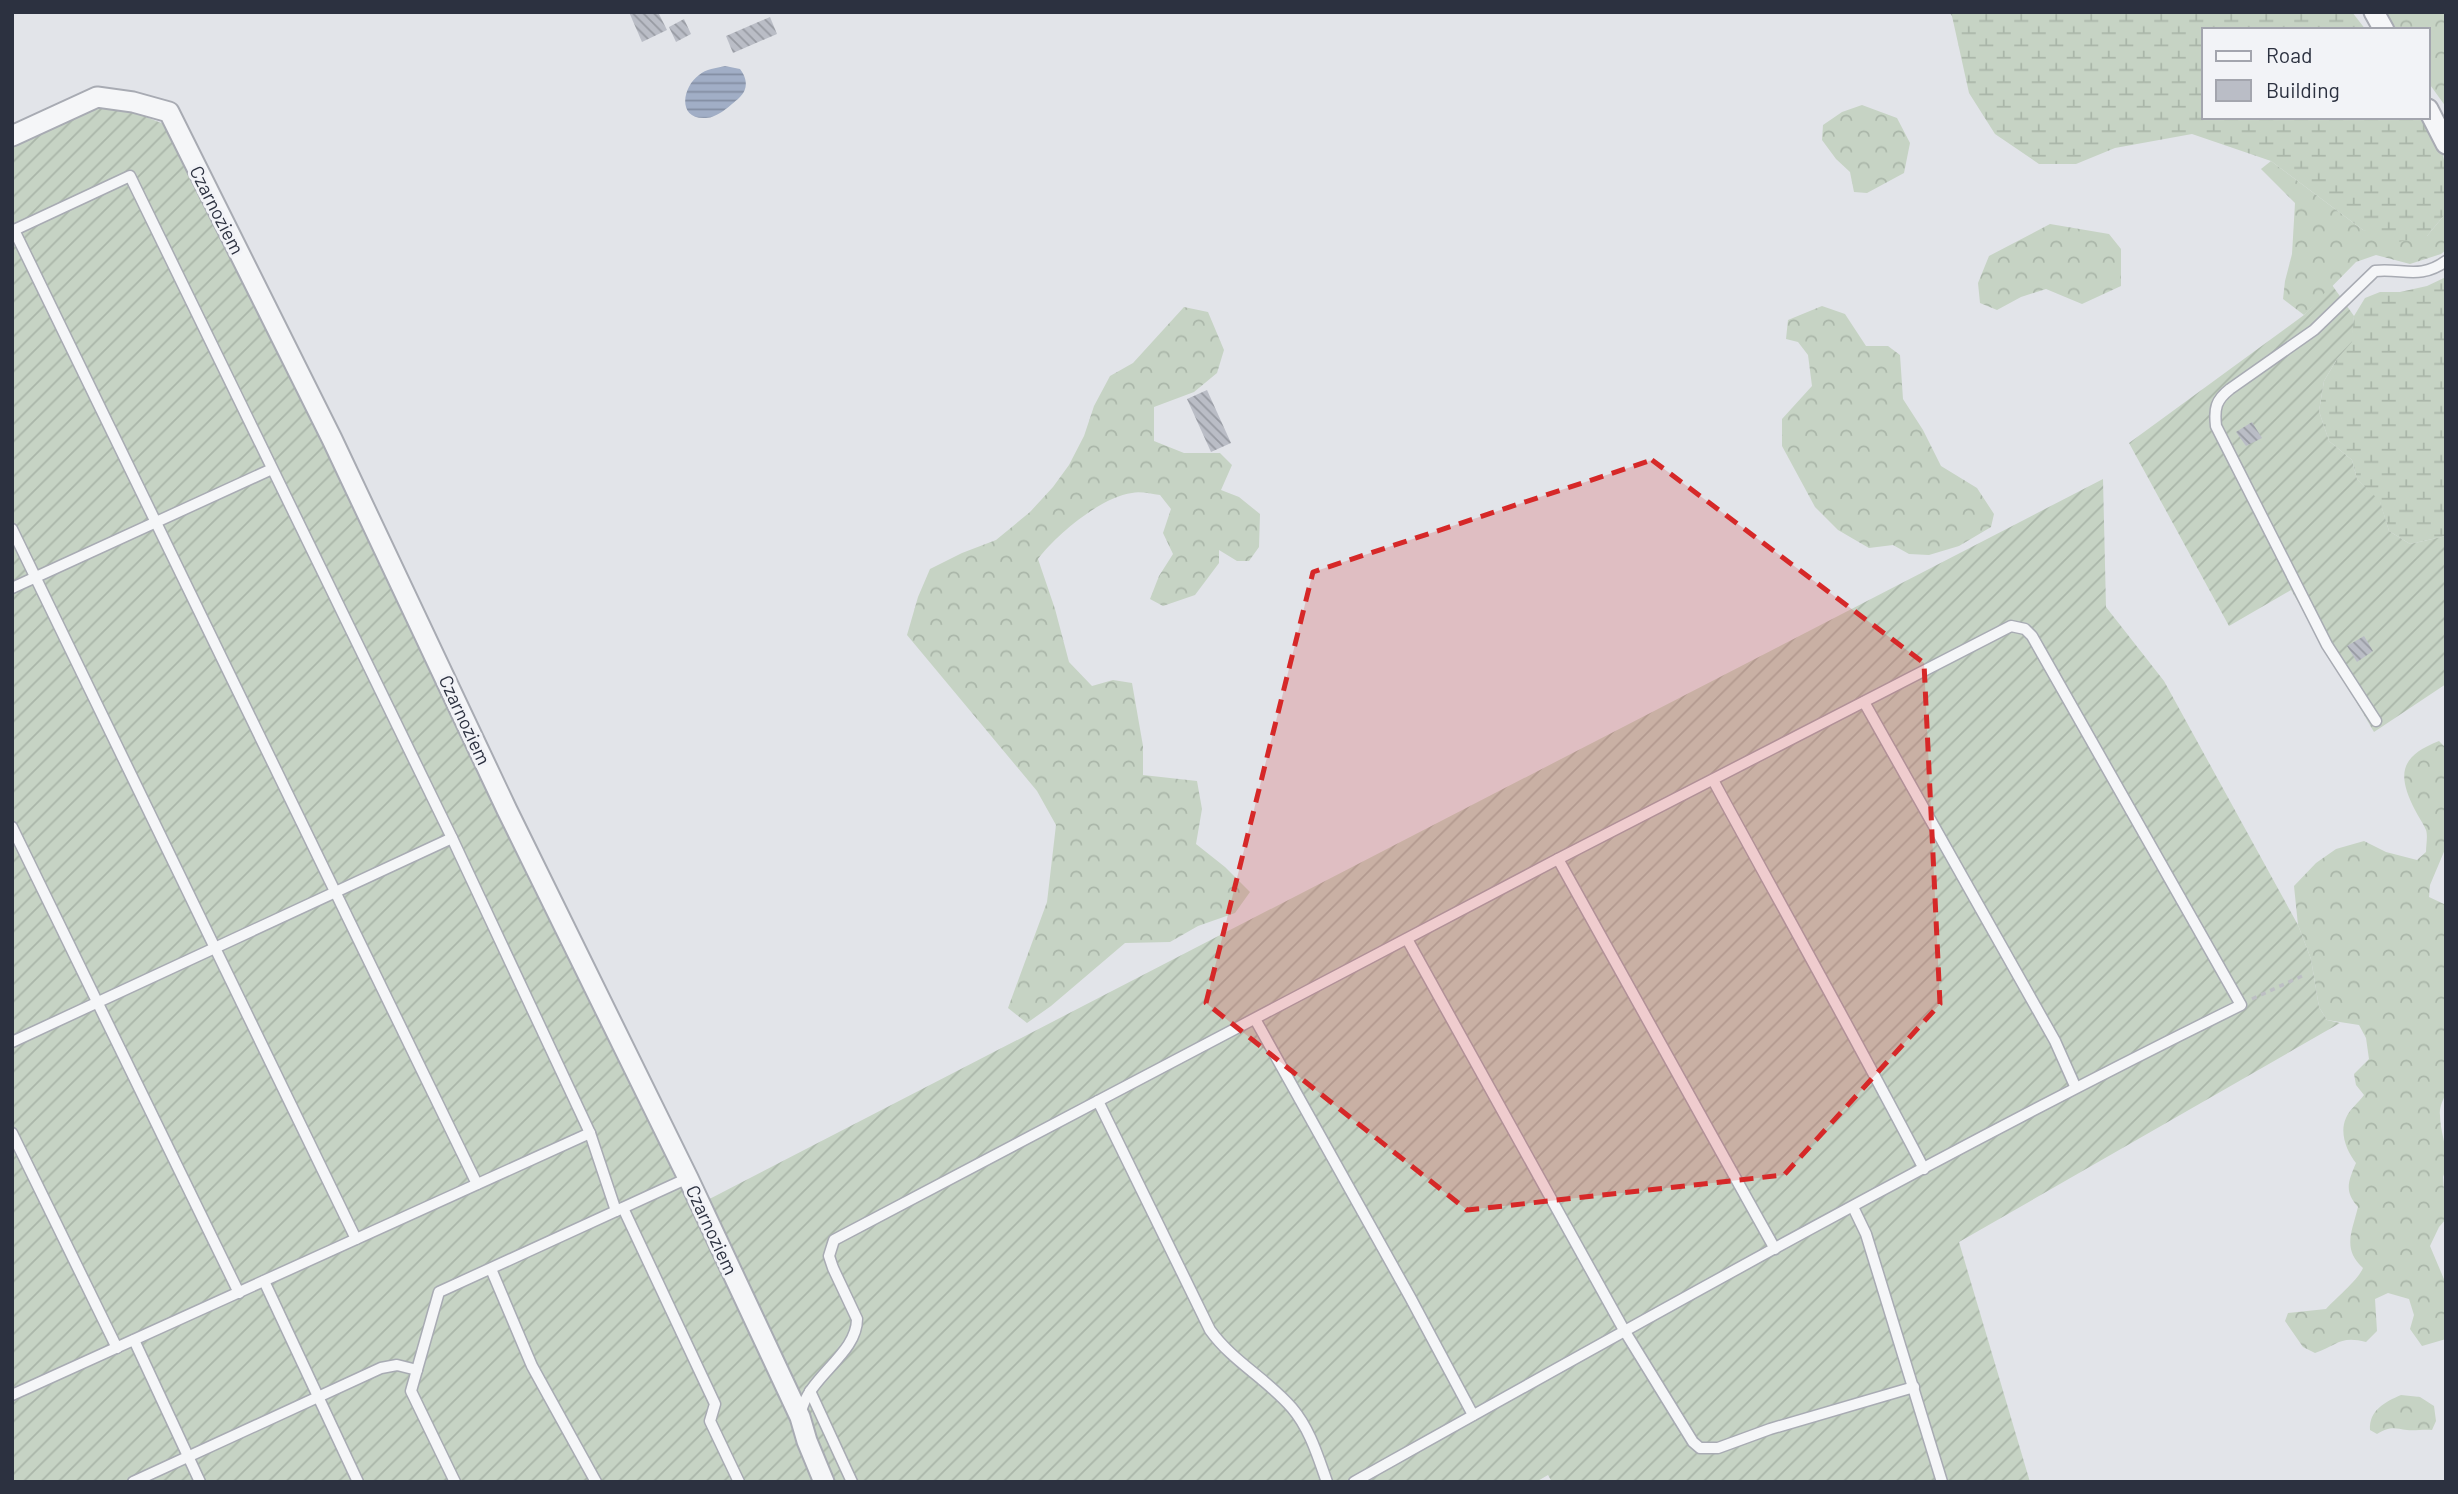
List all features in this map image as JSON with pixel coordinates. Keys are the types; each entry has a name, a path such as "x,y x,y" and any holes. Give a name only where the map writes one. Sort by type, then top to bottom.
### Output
{"street":[{"path":"2374,12 2383,28"},
{"name":"Czarnoziem","path":"12,136 97,97 133,102 169,112 332,439 501,797 688,1178 800,1417 824,1482"},
{"path":"2430,112 2446,144"}],"lane":[{"path":"477,1184 13,230 130,176 452,838 590,1133 620,1209 715,1404 710,1421 739,1482"},
{"path":"2376,721 2328,645 2286,566 2216,426 2216,405 2230,388 2314,330 2375,271 2418,274 2437,268 2446,261"},
{"path":"12,588 272,469"},
{"path":"12,529 356,1239"},
{"path":"800,1417 804,1400 853,1339 857,1329 857,1319 829,1256 834,1240 839,1235 1558,859 2011,626 2025,629 2032,636 2241,1004 2076,1086 1624,1330 1354,1482"},
{"path":"1864,702 2055,1041 2076,1086"},
{"path":"1713,780 1820,977 1857,1039 1924,1169"},
{"path":"12,827 239,1293"},
{"path":"12,1042 452,838"},
{"path":"1558,859 1775,1249"},
{"path":"1407,939 1624,1330 1693,1442 1700,1448 1707,1449 1914,1387"},
{"path":"1255,1018 1473,1415"},
{"path":"1098,1101 1210,1330 1236,1360 1278,1393 1294,1410 1314,1446 1326,1482"},
{"path":"12,1133 117,1348"},
{"path":"12,1395 590,1133"},
{"path":"456,1482 411,1391 439,1292 688,1178"},
{"path":"1853,1207 1866,1234 1942,1482"},
{"path":"491,1269 533,1366 596,1482"},
{"path":"264,1281 358,1482"},
{"path":"134,1340 201,1482"},
{"path":"133,1482 381,1368 397,1365 417,1370"},
{"path":"810,1391 852,1482"}],"path":[{"path":"2241,1004 2302,976"}],"highlighted area":[{"path":"1652,460 1924,663 1940,1004 1784,1175 1467,1210 1206,1003 1313,572"}],"green space":[{"path":"1949,12 2352,12 2364,28 2202,28 2202,119 2427,119 2439,142 2445,163 2446,213 2427,236 2398,242 2363,230 2271,161 2192,134 2115,148 2076,164 2039,164 1995,134 1969,93"},
{"path":"2379,12 2446,12 2446,107 2430,85 2430,28 2390,28"},
{"path":"1862,105 1897,118 1910,143 1904,173 1867,193 1854,192 1850,172 1822,140 1823,125 1842,112"},
{"path":"108,107 133,112 164,124 276,337 694,1207 2103,479 2106,607 2164,681 2298,925 2311,959 2319,1007 2327,1020 2340,1023 1959,1242 2030,1482 1552,1482 1548,1475 1536,1482 12,1482 12,144 85,112"},
{"path":"2271,161 2363,230 2427,236 2446,213 2446,250 2410,264 2376,255 2356,262 2304,315 2283,299 2292,254 2295,203 2261,169"},
{"path":"2050,224 2109,234 2121,249 2121,286 2082,304 2046,289 2021,297 1997,310 1980,303 1978,283 1989,256"},
{"path":"2446,277 2446,536 2410,544 2389,531 2380,502 2357,479 2352,460 2329,441 2319,411 2324,381 2351,342 2354,316 2365,298 2380,292 2400,292 2427,286"},
{"path":"2332,285 2354,316 2352,342 2337,359 2324,381 2319,411 2329,441 2352,460 2357,479 2380,501 2389,531 2410,544 2446,536 2446,684 2374,732 2291,590 2229,626 2129,443 2304,315"},
{"path":"1822,306 1845,314 1866,346 1888,346 1900,355 1903,399 1923,430 1941,466 1977,488 1994,514 1991,527 1959,546 1929,555 1909,554 1893,545 1869,548 1838,530 1815,507 1782,446 1782,419 1812,386 1808,355 1798,342 1786,339 1788,320"},
{"path":"1184,307 1208,312 1224,350 1217,373 1194,392 1154,407 1154,441 1184,453 1220,453 1232,465 1221,490 1239,497 1260,514 1259,547 1249,561 1237,561 1219,550 1219,563 1195,595 1163,606 1150,599 1159,576 1173,554 1163,533 1171,509 1160,495 1135,492 1093,509 1056,539 1038,559 1069,662 1092,686 1113,680 1132,683 1143,746 1143,775 1197,781 1202,809 1196,844 1250,892 1235,913 1198,926 1170,942 1125,943 1027,1023 1008,1008 1047,902 1056,825 1037,791 907,635 918,597 930,569 996,540 1030,512 1069,465 1110,376 1133,363"},
{"path":"2439,741 2446,748 2446,847 2430,885 2429,897 2446,905 2446,1093 2440,1112 2440,1123 2446,1154 2443,1177 2446,1219 2430,1246 2446,1284 2446,1339 2422,1346 2410,1329 2414,1315 2409,1299 2388,1293 2375,1299 2377,1331 2366,1342 2345,1340 2315,1353 2303,1347 2285,1321 2288,1313 2326,1309 2363,1268 2351,1247 2351,1232 2358,1207 2351,1196 2349,1186 2356,1163 2347,1148 2343,1130 2347,1115 2364,1095 2356,1085 2354,1074 2369,1059 2366,1038 2359,1025 2327,1020 2319,1007 2311,959 2298,925 2294,886 2316,863 2336,849 2364,841 2386,852 2417,860 2426,852 2426,830 2409,797 2404,776 2406,767 2417,753"},
{"path":"2401,1395 2420,1397 2434,1406 2436,1421 2432,1430 2392,1428 2377,1434 2370,1430 2375,1412"}],"water":[{"path":"725,66 740,69 742,72 746,84 742,95 715,116 706,118 690,114 685,102 693,80 705,71"}],"building":[{"path":"629,12 658,12 667,30 642,42"},
{"path":"770,17 777,34 733,53 726,36"},
{"path":"684,19 691,34 676,42 669,27"},
{"path":"1207,390 1231,443 1211,452 1187,399"},
{"path":"2252,422 2262,438 2246,446 2236,432"},
{"path":"2364,636 2373,651 2357,662 2347,646"}]}
